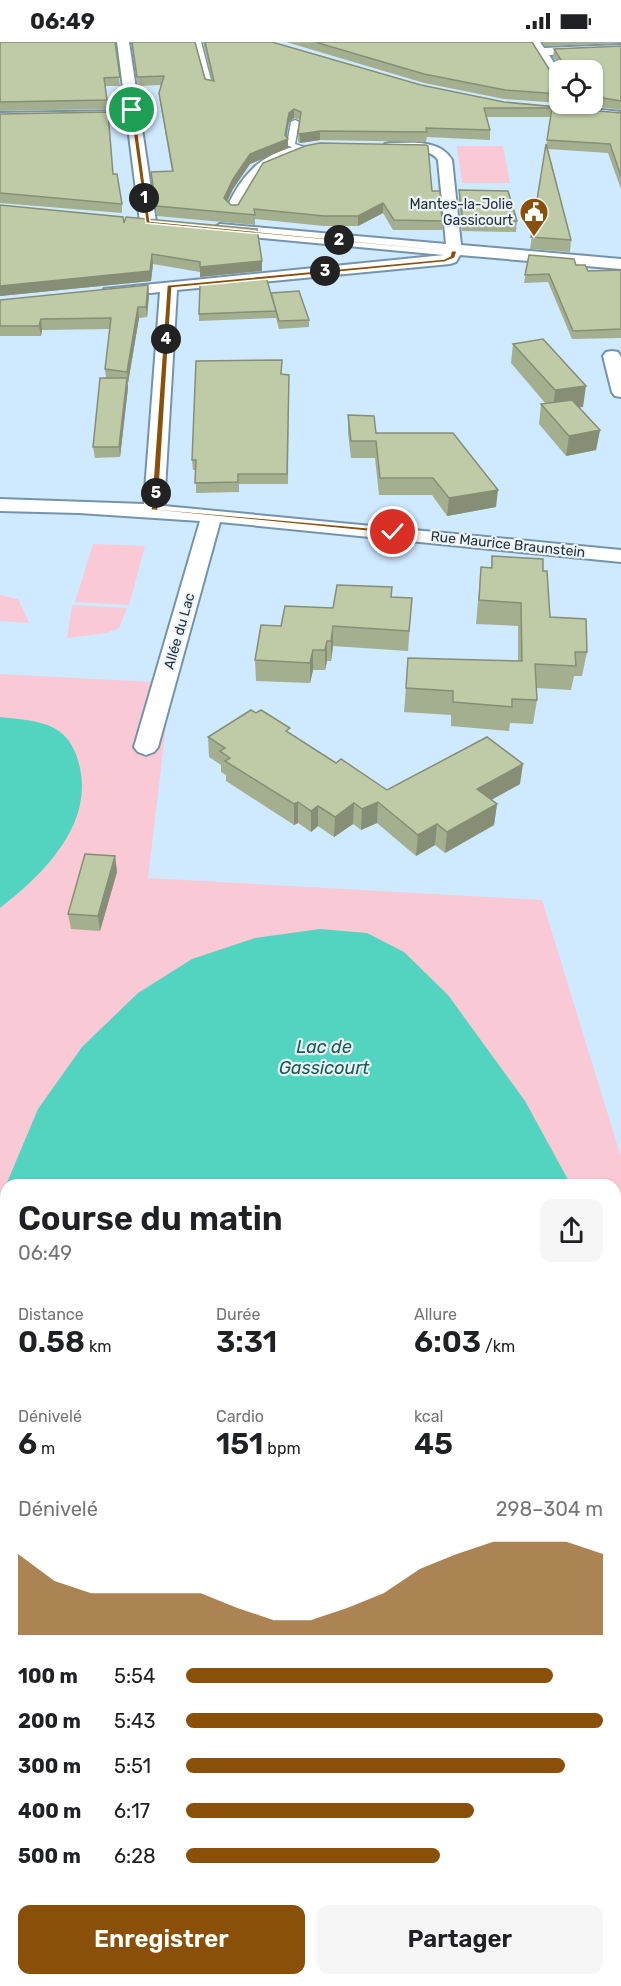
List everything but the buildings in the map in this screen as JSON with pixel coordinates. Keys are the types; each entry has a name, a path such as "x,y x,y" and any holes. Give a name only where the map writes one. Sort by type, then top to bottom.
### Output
{"street":[{"path":"123,42 134,115 142,221 167,224"},
{"path":"537,47 621,49"},
{"path":"537,47 548,65 621,61"},
{"path":"603,112 621,116"},
{"path":"0,117 134,115"},
{"path":"228,218 242,190 257,168 300,149 320,146"},
{"path":"90,294 445,260 453,257 445,160 441,153 428,148 380,147"},
{"path":"200,227 228,218 454,251 621,264"},
{"path":"154,510 169,286"},
{"path":"612,356 621,392"},
{"name":"Rue Maurice Braunstein","path":"0,505 154,510 621,556"},
{"name":"Allée du Lac","path":"146,747 212,515"}],"lane":[{"path":"198,42 211,87"},
{"path":"295,122 291,146 300,149"}],"shaded area":[{"path":"457,146 503,146 510,183 462,183"},
{"path":"93,544 145,546 129,605 75,602"},
{"path":"0,595 18,599 29,623 0,621"},
{"path":"72,605 127,608 119,628 106,633 67,638"},
{"path":"0,674 171,683 148,878 542,900 621,1157 621,1179 0,1179"}],"water":[{"path":"0,717 42,723 64,735 76,753 82,786 79,807 62,846 33,880 0,908"},
{"name":"Lac de Gassicourt","path":"320,929 367,933 404,952 448,995 525,1101 568,1179 9,1179 38,1109 82,1047 138,993 192,959 255,938"}],"place":[{"name":"Mantes-la-Jolie Gassicourt","path":"534,238"}],"route":[{"path":"132,110 148,222 454,251 453,257 445,260 169,286 154,510 393,532"}]}
